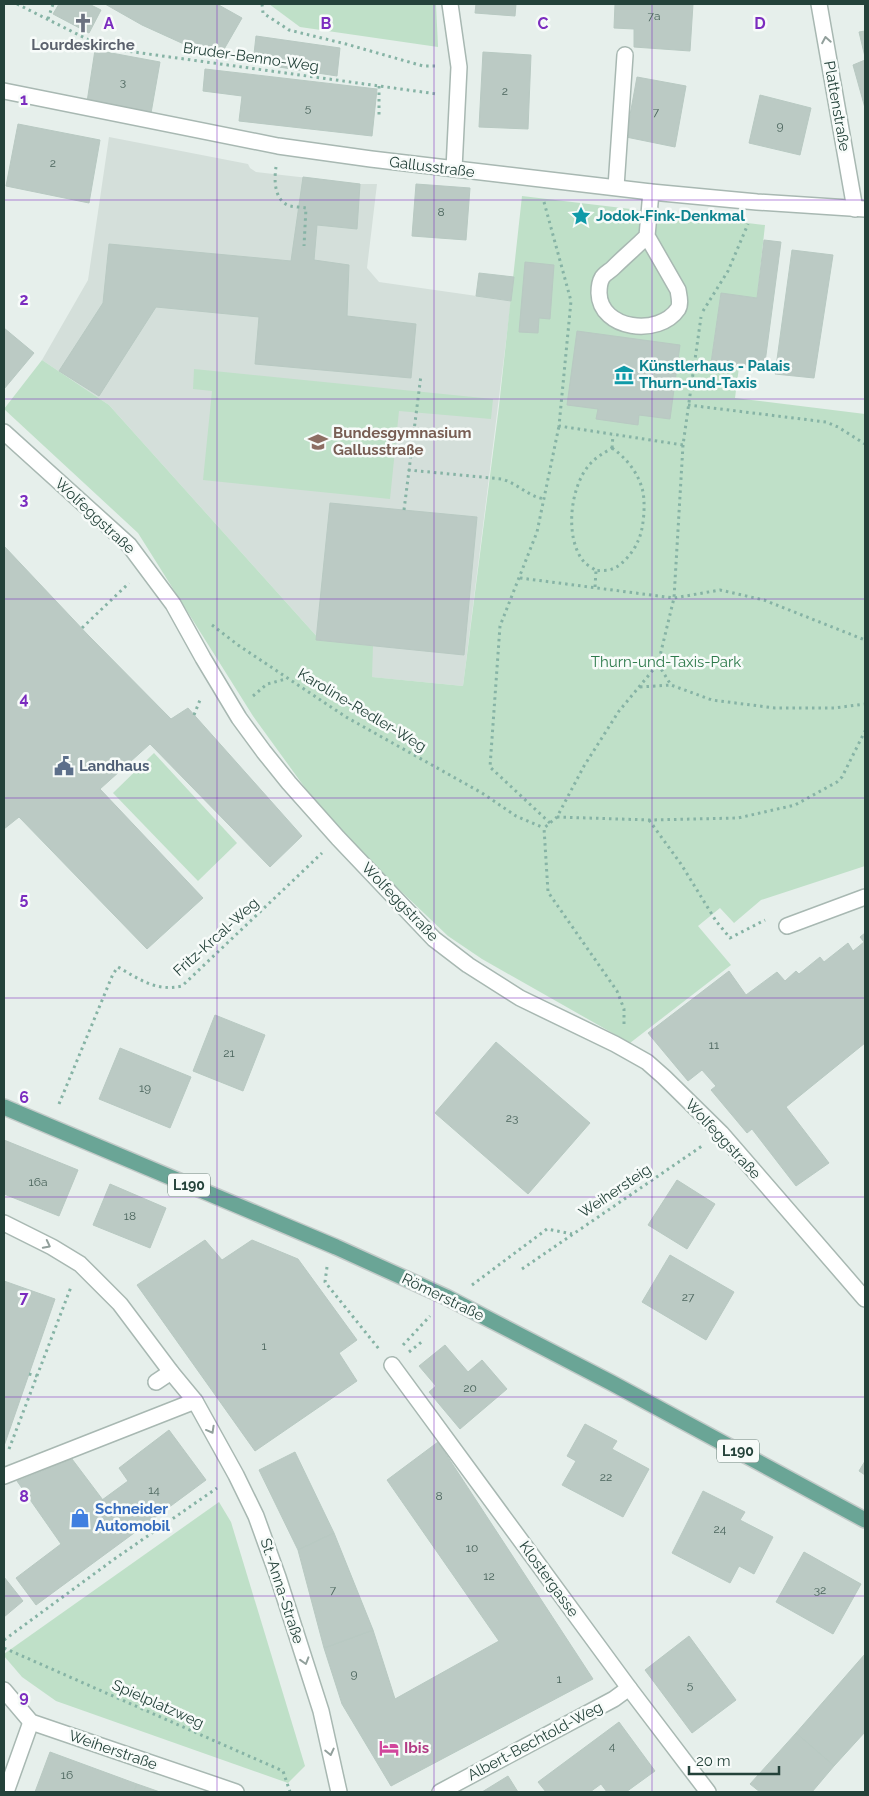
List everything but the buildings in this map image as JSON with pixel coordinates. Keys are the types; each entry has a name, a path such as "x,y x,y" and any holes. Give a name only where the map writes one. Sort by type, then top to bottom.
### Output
{"main road":[{"name":"Römerstraße","path":"4,1107 336,1247 446,1297 602,1378 865,1520"}],"street":[{"path":"450,4 459,67 454,169"},
{"name":"Plattenstraße","path":"819,4 860,209"},
{"path":"616,187 625,55"},
{"name":"Gallusstraße","path":"4,91 278,146 651,192 860,209"},
{"path":"647,236 602,278 599,288 599,297 606,311 623,323 635,326 649,326 660,323 678,308 680,300 678,290 647,236 651,192"},
{"name":"Wolfeggstraße","path":"4,432 129,545 173,604 240,718 288,783 434,939 468,965 520,998 615,1044 647,1062 721,1133 865,1299"},
{"path":"787,926 865,897"},
{"name":"St.-Anna-Straße","path":"4,1223 52,1247 80,1264 120,1304 195,1401 236,1475 256,1516 278,1577 321,1711 339,1792"},
{"name":"Klostergasse","path":"392,1365 629,1688 708,1792"},
{"path":"156,1382 171,1372"},
{"path":"4,1476 195,1401"},
{"name":"Albert-Bechtold-Weg","path":"440,1792 614,1699 629,1688"},
{"path":"4,1690 31,1722 6,1792"},
{"name":"Weiherstraße","path":"31,1722 236,1792"}],"path":[{"name":"Bruder-Benno-Weg","path":"17,4 105,48 457,96"},
{"path":"48,19 53,4"},
{"path":"262,4 262,13 289,30 423,66 459,67"},
{"path":"379,86 379,118"},
{"path":"278,146 275,174 276,187 279,196 286,204 306,208 304,246"},
{"path":"537,178 570,301 559,426 544,499 536,532 520,578 500,626 490,767 550,823"},
{"path":"624,1030 624,1009 617,991 548,892 544,828 557,817 584,766 619,710 658,664 674,598 683,445 702,312 728,271 757,202"},
{"path":"404,510 421,375"},
{"path":"688,405 826,422 846,431 865,444"},
{"path":"559,426 683,445"},
{"path":"612,448 623,456 632,468 642,488 644,514 638,541 627,558 612,569 596,571 584,562 575,546 572,526 573,501 576,487 590,464 612,448 613,435"},
{"path":"408,470 502,480 511,482 533,497 544,499"},
{"path":"594,588 596,571"},
{"path":"520,578 674,598 720,590 764,600 865,640"},
{"path":"82,628 114,598"},
{"name":"Karoline-Redler-Weg","path":"207,620 238,645 346,718 482,793 516,816 544,828"},
{"path":"658,664 671,685"},
{"path":"240,718 252,696 267,684 287,679"},
{"path":"640,687 671,685 712,700 775,708 834,708 865,704"},
{"path":"557,817 649,820 738,818 795,805 836,782 842,776 865,731"},
{"path":"649,820 681,864 716,921 730,938 764,920 787,926"},
{"name":"Fritz-Krcal-Weg","path":"59,1104 113,974 118,967 139,980 157,987 174,988 182,986 338,838"},
{"name":"Weihersteig","path":"522,1269 721,1133"},
{"path":"472,1285 547,1228 572,1234"},
{"path":"14,1434 80,1264"},
{"path":"326,1270 325,1282 392,1365"},
{"path":"398,1350 430,1316"},
{"path":"29,1374 37,1376"},
{"path":"4,1640 113,1560 236,1475"},
{"name":"Spielplatzweg","path":"4,1648 282,1771 290,1792"}],"shaded area":[{"name":"Bundesgymnasium Gallusstraße","path":"109,137 248,164 256,172 360,184 377,184 367,268 379,282 511,301 463,686 371,677 320,640 109,405 42,360 88,280"}],"green space":[{"path":"269,4 436,4 438,47 300,27"},
{"name":"Thurn-und-Taxis-Park","path":"522,196 765,225 757,298 721,294 711,363 739,367 735,398 865,414 865,866 761,900 734,923 720,908 698,926 731,965 630,1043 482,959 448,936 341,834 316,803 253,716 138,533 4,409 42,360 109,405 320,640 373,646 372,677 463,686 499,406"},
{"path":"194,369 493,399 491,419 399,411 390,499 203,480 212,391 193,389"},
{"path":"154,753 237,843 198,881 113,793"},
{"path":"219,1502 231,1522 305,1766 288,1783 56,1701 22,1677 4,1656 4,1654"}],"place":[{"name":"Lourdeskirche","path":"83,23"},
{"name":"Jodok-Fink-Denkmal","path":"581,216"},
{"name":"Künstlerhaus - Palais Thurn-und-Taxis","path":"624,375"},
{"name":"Bundesgymnasium Gallusstraße","path":"318,442"},
{"name":"Landhaus","path":"64,766"},
{"name":"Schneider Automobil","path":"80,1518"},
{"name":"Ibis","path":"389,1748"}]}
